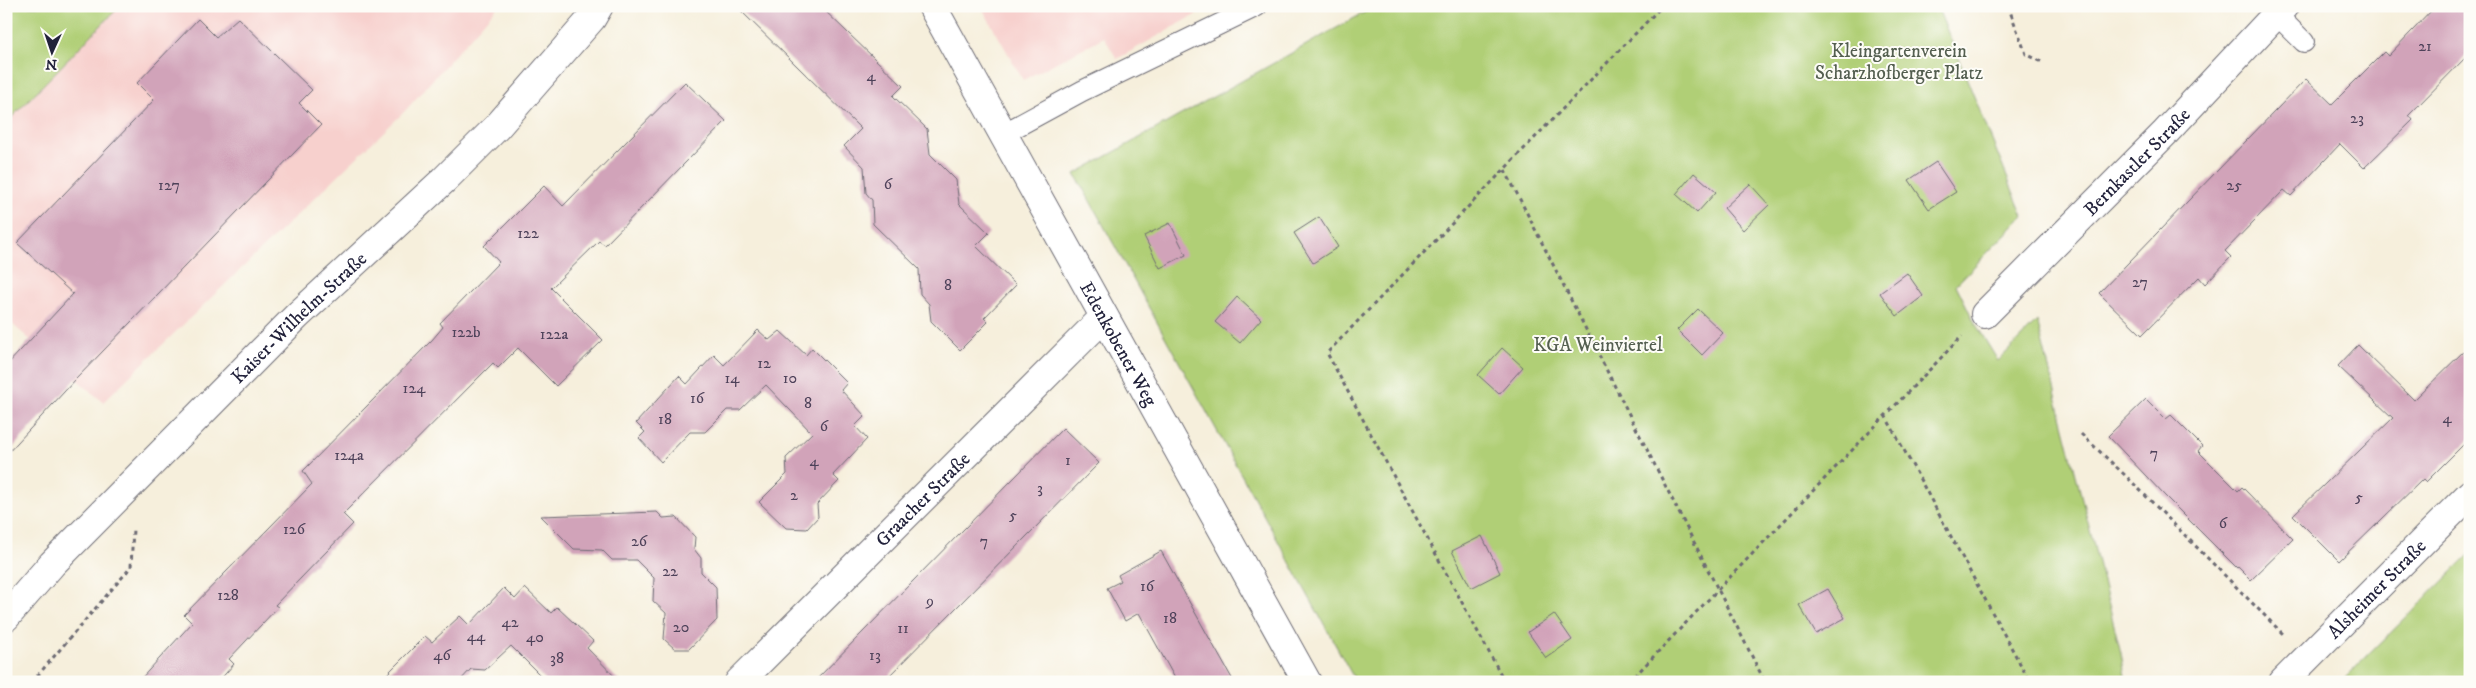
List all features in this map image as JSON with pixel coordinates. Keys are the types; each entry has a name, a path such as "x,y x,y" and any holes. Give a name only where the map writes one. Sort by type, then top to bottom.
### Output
{"street":[{"name":"Edenkobener Weg","path":"932,6 1307,682"},
{"name":"Kaiser-Wilhelm-Straße","path":"6,617 52,564 297,316 445,179 497,127 599,10"},
{"name":"Bernkastler Straße","path":"1976,322 2165,133 2281,10"},
{"name":"Graacher Straße","path":"739,682 1104,317"},
{"name":"Alsheimer Straße","path":"2283,682 2470,494"}],"lane":[{"path":"1003,134 1082,91 1257,6"},
{"path":"2281,10 2304,42"}],"path":[{"path":"1504,682 1327,353 1662,6"},
{"path":"2008,6 2026,54 2042,62"},
{"path":"1505,170 1765,682"},
{"path":"1630,682 1976,322"},
{"path":"1885,415 2030,682"},
{"path":"2081,434 2128,477 2284,635"},
{"path":"32,682 131,567 133,528"}],"shaded area":[{"path":"120,6 498,6 404,112 103,402 6,319 6,123"},
{"path":"981,6 1211,6 1117,59 1104,37 1023,80"}],"green space":[{"path":"6,6 120,6 6,123"},
{"name":"KGA Weinviertel","path":"1376,6 1937,6 2023,216 1956,285 1975,323 1998,361 2037,321 2121,653 2126,682 1356,682 1075,174"},
{"path":"2470,554 2470,682 2341,682"}],"building":[{"path":"736,6 820,6 903,86 893,96 927,129 930,154 956,180 959,204 989,233 976,246 1016,285 984,318 988,322 960,350 931,321 929,304 920,294 919,269 873,224 872,200 866,193 864,167 844,146 861,129"},
{"path":"2436,6 2470,6 2470,53 2409,115 2413,120 2364,168 2340,144 2291,196 2284,190 2225,251 2231,257 2205,284 2199,277 2142,335 2099,293 2306,79 2332,104 2384,52 2388,56"},
{"path":"238,18 312,90 299,103 321,125 76,379 6,455 6,366 73,294 17,243 154,100 137,83 198,19 216,37"},
{"path":"685,82 726,121 605,245 599,241 551,288 603,340 556,386 518,348 498,368 493,363 343,514 353,524 275,605 278,607 229,659 234,664 218,682 138,682 192,623 184,615 312,484 303,471 432,340 443,327 440,323 499,262 484,246 544,186 563,206"},
{"path":"1936,162 1956,192 1929,209 1909,180"},
{"path":"1694,173 1716,192 1697,213 1676,194"},
{"path":"1750,184 1769,205 1743,230 1724,208"},
{"path":"1319,217 1338,247 1313,263 1294,233"},
{"path":"1170,223 1186,255 1160,268 1144,236"},
{"path":"1907,273 1923,296 1897,316 1880,293"},
{"path":"1237,297 1261,319 1240,343 1215,322"},
{"path":"1698,309 1723,333 1702,355 1677,330"},
{"path":"758,330 769,340 780,331 806,355 812,348 847,383 841,390 865,416 855,426 867,439 833,475 839,481 817,504 818,517 807,529 786,528 759,502 787,474 786,458 812,433 766,385 740,410 727,410 705,432 690,432 661,462 639,438 645,432 636,423 679,376 687,384 714,355 724,365"},
{"path":"2358,345 2414,400 2470,345 2470,438 2426,482 2423,479 2339,561 2293,515 2393,418 2338,366"},
{"path":"1502,348 1523,367 1499,394 1478,375"},
{"path":"2146,399 2166,419 2171,415 2202,446 2198,451 2238,491 2242,487 2293,539 2251,580 2165,496 2108,436"},
{"path":"1063,428 1099,463 883,682 814,682"},
{"path":"657,512 663,518 676,517 695,537 694,549 701,558 701,572 716,587 717,620 689,649 675,649 664,639 666,613 653,601 654,578 636,560 612,560 602,550 574,549 541,516"},
{"path":"1482,536 1500,573 1471,588 1452,551"},
{"path":"1161,551 1234,682 1177,682 1139,613 1125,621 1107,588 1121,581 1118,575"},
{"path":"504,588 515,599 525,588 551,613 557,607 593,641 587,648 620,682 547,682 511,646 485,670 471,669 459,682 379,682 425,636 432,642 460,616 469,625"},
{"path":"1828,589 1845,618 1816,634 1799,605"},
{"path":"1554,614 1572,640 1546,658 1528,632"}],"park label":[{"name":"Kleingartenverein Scharzhofberger Platz","path":"1899,61"}]}
